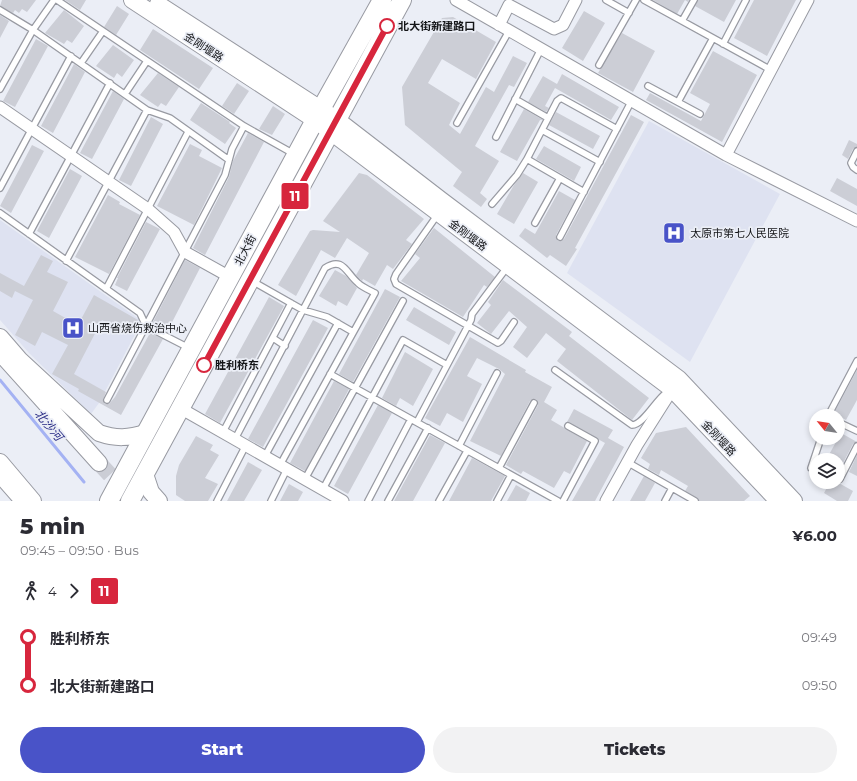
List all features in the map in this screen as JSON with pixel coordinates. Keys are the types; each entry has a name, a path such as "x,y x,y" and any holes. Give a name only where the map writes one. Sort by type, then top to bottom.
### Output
{"main road":[{"name":"金刚堰路","path":"132,0 325,120 438,214 512,261"},
{"path":"152,0 325,120 676,384 794,501"},
{"name":"北大街","path":"130,501 250,280 382,0"},
{"name":"北大街","path":"109,501 296,155 325,120 402,0"},
{"path":"0,337 19,359 99,433 110,437 127,438 146,433"},
{"path":"0,353 98,463"},
{"name":"金刚堰路","path":"676,384 778,501"},
{"path":"0,462 33,501"},
{"path":"146,474 151,492 159,501"}],"street":[{"path":"456,0 631,102 726,155 857,221"},
{"path":"499,25 511,2 554,28 563,25 576,0"},
{"path":"726,155 808,0"},
{"path":"0,107 148,209 174,232 185,252 230,277"},
{"path":"606,501 627,462 676,384"},
{"path":"180,408 305,479 325,494 343,501"},
{"path":"0,478 20,501"}],"lane":[{"path":"0,89 33,30 56,0 244,126 296,155"},
{"path":"606,0 629,13"},
{"path":"599,64 636,0"},
{"path":"644,0 771,70"},
{"path":"682,21 694,0"},
{"path":"723,44 746,0"},
{"path":"0,10 33,30 147,110 170,118 229,160"},
{"path":"82,64 103,31"},
{"path":"457,123 509,31"},
{"path":"678,102 713,38"},
{"path":"496,136 541,49"},
{"path":"0,188 70,56"},
{"path":"125,94 147,61"},
{"path":"29,234 110,83"},
{"path":"648,86 700,114"},
{"path":"492,204 517,175 557,101 561,98 617,129"},
{"path":"515,99 548,118"},
{"path":"560,237 631,102"},
{"path":"66,261 147,110"},
{"path":"107,400 225,174 232,149 244,126"},
{"path":"542,130 600,162"},
{"path":"106,289 188,132"},
{"path":"857,151 851,163 852,168 857,170"},
{"path":"527,159 584,192"},
{"path":"535,223 560,178"},
{"path":"0,213 140,313 146,326 191,349"},
{"path":"438,214 394,279 396,284 498,343 501,342 514,322"},
{"path":"417,422 468,326 472,314 512,261"},
{"path":"235,440 325,268 335,264 340,264 358,284 375,293 330,374 283,467 271,501"},
{"path":"250,280 303,310 327,317 353,332"},
{"path":"305,479 403,301"},
{"path":"223,432 291,303"},
{"path":"265,456 338,323"},
{"path":"272,338 285,346"},
{"path":"325,494 372,398 403,340 447,365"},
{"path":"832,409 857,361"},
{"path":"555,370 632,425 640,422 660,397 676,384"},
{"path":"459,446 497,373"},
{"path":"330,374 555,500"},
{"path":"499,468 534,403"},
{"path":"368,501 411,419"},
{"path":"845,425 857,431"},
{"path":"563,501 595,441 568,426"},
{"path":"388,501 428,428"},
{"path":"217,501 246,445"},
{"path":"845,469 857,446"},
{"path":"439,501 467,450"},
{"path":"627,462 696,501"},
{"path":"497,501 511,475"},
{"path":"665,501 672,488"}],"shaded area":[{"name":"太原市第七人民医院","path":"649,121 780,194 690,362 567,273"},
{"name":"山西省烧伤救治中心","path":"0,220 139,319 141,323 99,403 91,414 29,353 0,320"}],"building":[{"path":"2,0 36,0 27,12 22,9 19,13 15,10 13,13 0,6"},
{"path":"65,0 86,0 80,10"},
{"path":"653,0 685,0 677,14"},
{"path":"698,0 736,0 724,22 695,6"},
{"path":"754,0 796,0 767,56 734,38"},
{"path":"117,6 129,14 116,35 104,27"},
{"path":"64,10 84,26 72,43 67,40 64,44 45,33"},
{"path":"584,11 605,23 583,61 562,48"},
{"path":"0,15 9,21 0,38"},
{"path":"453,17 496,42 476,79 442,59 428,83 460,103 449,125 460,134 486,87 494,92 513,56 527,63 514,87 509,85 475,146 499,161 480,193 487,199 481,207 453,186 462,172 405,125 402,87 442,18"},
{"path":"153,29 213,68 199,89 140,50"},
{"path":"622,33 655,51 633,92 598,73"},
{"path":"36,39 48,46 15,107 3,101"},
{"path":"113,45 134,60 122,77 117,73 114,78 96,66"},
{"path":"713,51 757,75 722,142 646,100 650,93 701,121 710,104 690,93"},
{"path":"74,64 85,72 53,133 41,126"},
{"path":"158,73 179,87 166,106 161,103 158,107 140,95"},
{"path":"562,74 619,107 611,120 555,88 545,106 549,108 546,112 528,102 543,76 557,84"},
{"path":"237,83 249,91 234,114 222,106"},
{"path":"113,91 124,99 92,159 80,153"},
{"path":"201,103 230,122 229,123 236,128 225,144 190,120"},
{"path":"273,106 285,114 272,135 259,129"},
{"path":"524,109 543,120 540,120 517,161 500,152"},
{"path":"556,112 600,136 593,149 549,125"},
{"path":"631,115 644,122 575,248 577,249 566,266 550,255 547,258 519,236 525,228 535,234 559,191 575,200 556,235 558,241 564,239"},
{"path":"151,117 163,124 131,186 119,180"},
{"path":"248,133 264,142 205,255 193,248 229,177 233,161"},
{"path":"849,140 857,144 857,147 853,149 848,159 842,155"},
{"path":"190,144 202,150 199,156 222,168 194,225 157,206"},
{"path":"32,145 44,151 11,213 0,206"},
{"path":"544,146 581,167 574,181 536,159"},
{"path":"70,169 82,176 49,238 37,231"},
{"path":"359,173 367,175 424,219 406,240 412,244 393,269 387,265 375,286 363,279 362,281 356,275 369,253 347,238 335,258 321,250 296,296 278,285 310,231 340,232 323,221"},
{"path":"523,173 538,182 514,224 497,214"},
{"path":"837,178 857,189 857,206 830,191"},
{"path":"108,195 120,202 119,204 140,215 109,274 75,257"},
{"path":"146,222 160,229 127,291 115,285 117,278"},
{"path":"434,228 495,277 487,287 484,285 463,317 401,281 420,258 415,254"},
{"path":"41,255 53,261 47,272 68,282 53,311 78,325 94,295 138,320 130,335 102,320 74,374 106,392 103,400 105,404 109,404 115,397 150,333 163,339 121,415 78,391 79,389 52,374 68,345 42,332 35,346 15,335 33,300 15,291 12,298 0,291 0,273 24,286"},
{"path":"185,260 200,268 167,332 152,324"},
{"path":"335,270 346,276 357,288 347,306 338,301 336,306 319,296"},
{"path":"503,280 572,332 569,336 649,398 632,420 557,361 566,349 546,333 527,358 513,347 527,327 509,311 491,334 477,323 491,305 488,302"},
{"path":"385,289 400,297 353,382 339,374"},
{"path":"269,297 284,306 220,423 205,414"},
{"path":"414,307 456,332 449,345 406,320"},
{"path":"313,320 328,328 263,447 248,439"},
{"path":"470,337 526,370 525,372 552,387 544,402 557,410 551,420 587,441 570,474 564,471 554,488 523,471 521,474 506,465 538,405 536,399 530,401 501,456 470,441 505,374 499,369 477,358 467,376 482,384 463,422 447,413 440,426 425,418"},
{"path":"405,352 433,369 413,406 400,398 396,406 382,398"},
{"path":"857,370 857,400 846,420 845,409 836,409"},
{"path":"334,381 349,389 305,471 290,463"},
{"path":"378,405 392,413 348,494 334,486"},
{"path":"574,409 613,430 608,438 624,447 595,501 572,501 605,443 567,422"},
{"path":"686,427 750,496 744,501 699,501 697,498 685,491 688,486 661,470 659,475 648,469 650,464 641,458 656,433"},
{"path":"430,435 445,443 413,501 394,501"},
{"path":"845,435 857,442 853,444 845,459 845,453 830,453 834,445 845,445"},
{"path":"196,436 213,445 210,450 219,455 205,478 218,484 208,501 185,501 176,495 176,476 179,465"},
{"path":"857,455 857,476 849,472"},
{"path":"472,458 505,476 491,501 449,501"},
{"path":"248,462 262,470 244,501 227,501"},
{"path":"644,476 655,483 645,501 630,501"},
{"path":"289,484 303,492 298,501 280,501"},
{"path":"516,485 530,493 526,501 507,501"},
{"path":"845,486 853,491 848,501 837,501 824,493 826,489 845,489"}],"waterway":[{"name":"北沙河","path":"0,380 84,482"}],"tunnel":[{"path":"99,463 127,493"}],"bus line":[{"name":"11","path":"204,365 329,130 387,26"}],"place":[{"name":"北大街新建路口","path":"387,26"},
{"name":"太原市第七人民医院","path":"674,233"},
{"name":"山西省烧伤救治中心","path":"73,328"},
{"name":"胜利桥东","path":"204,365"}]}
